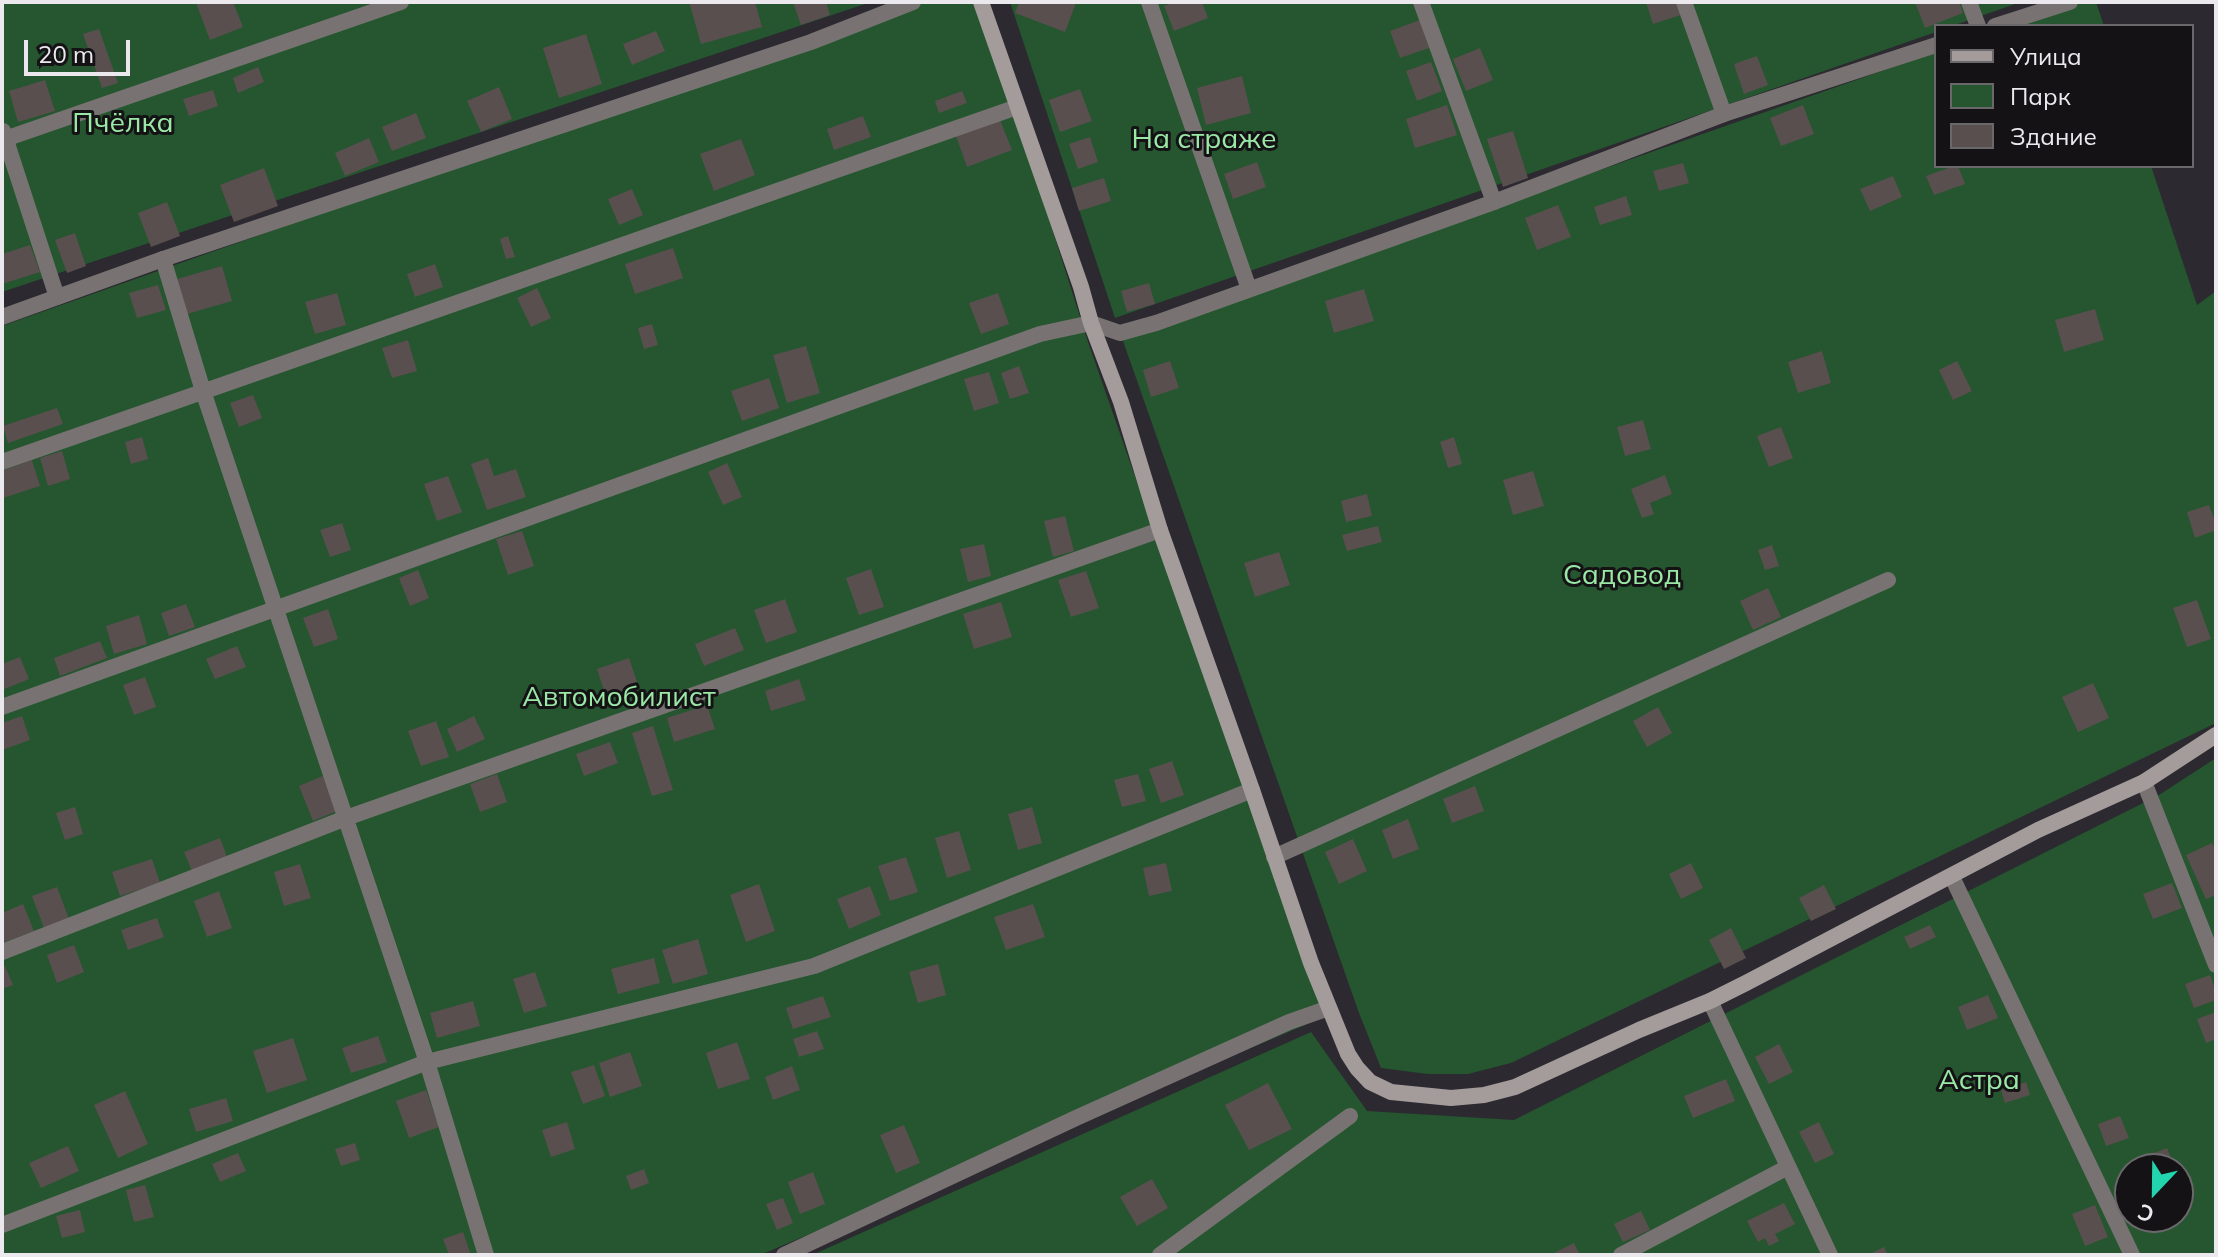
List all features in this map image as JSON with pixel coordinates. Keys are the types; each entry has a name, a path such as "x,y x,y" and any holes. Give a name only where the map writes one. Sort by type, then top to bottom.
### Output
{"street":[{"path":"57,297 3,136 401,2"},
{"path":"2,317 163,259 811,42 913,2"},
{"path":"981,2 1121,402 1160,530 1311,963 1348,1054 1370,1082 1391,1092 1451,1098 1484,1095 1515,1087 1710,1001 2038,830 2144,782 2216,735"},
{"path":"1149,2 1249,289"},
{"path":"1421,2 1494,202"},
{"path":"1684,2 1724,114"},
{"path":"1969,2 1977,24"},
{"path":"2001,24 2070,2"},
{"path":"2,707 1026,339 1091,323 1120,333 1156,323 1494,202 1724,114 1934,46"},
{"path":"2,462 1017,107"},
{"path":"163,259 203,391 427,1062 486,1255"},
{"path":"2,952 346,818 1160,530"},
{"path":"1274,857 1888,580"},
{"path":"2144,782 2216,965"},
{"path":"2,1225 427,1062 814,966 1252,790"},
{"path":"1952,877 2132,1255"},
{"path":"1710,1001 1830,1255"},
{"path":"784,1255 1076,1118 1289,1022 1329,1008"},
{"path":"1160,1255 1350,1116"},
{"path":"1621,1255 1788,1167"}],"green space":[{"name":"Пчёлка","path":"2,2 871,2 2,292"},
{"name":"Автомобилист","path":"920,2 980,2 1088,342 1324,1017 760,1255 2,1255 2,326"},
{"name":"На страже","path":"1010,2 2021,2 1958,24 1934,24 1934,33 1115,318"},
{"path":"2078,2 2096,2 2103,24 2015,24"},
{"name":"Садовод","path":"1934,53 1934,168 2152,168 2197,305 2216,291 2216,723 1511,1063 1468,1074 1428,1074 1381,1068 1122,338"},
{"name":"Астра","path":"2216,758 2216,1255 812,1255 1311,1032 1367,1111 1514,1120 2159,795"}],"building":[{"path":"198,2 233,2 243,27 210,40"},
{"path":"689,2 755,2 762,27 701,44"},
{"path":"793,2 826,2 830,15 801,25"},
{"path":"1019,2 1076,3 1065,32 1015,13"},
{"path":"1174,2 1202,2 1208,18 1174,31 1164,6"},
{"path":"1646,2 1680,2 1684,14 1653,24"},
{"path":"1915,2 1959,2 1963,13 1925,28"},
{"path":"1420,20 1429,48 1400,58 1390,31"},
{"path":"99,29 118,83 102,88 83,34"},
{"path":"656,31 665,51 632,65 623,44"},
{"path":"586,34 602,84 559,98 543,48"},
{"path":"1480,48 1493,80 1466,91 1453,59"},
{"path":"1757,56 1768,85 1744,94 1734,64"},
{"path":"1431,62 1442,91 1417,101 1406,71"},
{"path":"258,67 264,82 238,93 233,78"},
{"path":"1242,76 1251,113 1206,125 1197,88"},
{"path":"45,80 55,111 18,122 9,91"},
{"path":"499,87 512,119 481,132 467,101"},
{"path":"1080,89 1092,121 1060,132 1049,100"},
{"path":"213,90 218,106 189,116 183,99"},
{"path":"962,91 967,103 939,113 935,101"},
{"path":"1447,105 1457,135 1415,148 1406,119"},
{"path":"1803,105 1814,134 1781,146 1770,118"},
{"path":"416,113 426,138 392,151 382,127"},
{"path":"863,116 871,137 834,150 827,129"},
{"path":"1000,120 1012,150 967,167 956,136"},
{"path":"1513,131 1528,178 1503,187 1487,139"},
{"path":"1090,137 1098,162 1078,169 1069,144"},
{"path":"369,138 379,162 345,176 335,153"},
{"path":"741,139 755,175 714,191 700,154"},
{"path":"1257,162 1266,187 1233,199 1224,174"},
{"path":"1683,163 1689,183 1659,191 1653,171"},
{"path":"264,168 278,206 234,222 220,185"},
{"path":"1948,168 1959,168 1965,184 1934,195 1926,176"},
{"path":"1893,176 1902,197 1870,211 1860,189"},
{"path":"1104,178 1111,201 1079,211 1072,188"},
{"path":"632,189 643,215 619,225 608,199"},
{"path":"1626,196 1632,215 1600,225 1594,207"},
{"path":"167,202 180,236 151,247 138,213"},
{"path":"1558,205 1571,237 1537,250 1525,218"},
{"path":"75,233 86,266 67,273 55,240"},
{"path":"508,236 515,257 506,259 500,239"},
{"path":"30,245 40,272 2,284 2,254"},
{"path":"673,248 683,278 635,294 625,264"},
{"path":"435,264 443,287 415,297 407,274"},
{"path":"222,266 232,301 187,314 177,279"},
{"path":"1149,283 1155,304 1127,312 1121,291"},
{"path":"158,285 166,310 137,318 129,293"},
{"path":"537,288 551,318 531,327 517,298"},
{"path":"1364,289 1374,321 1334,333 1325,301"},
{"path":"337,293 346,325 315,334 305,302"},
{"path":"998,293 1009,324 981,334 969,303"},
{"path":"2095,309 2104,340 2064,352 2055,320"},
{"path":"652,324 658,345 644,349 638,328"},
{"path":"408,340 417,371 392,378 382,348"},
{"path":"806,346 820,393 787,403 773,355"},
{"path":"1822,351 1831,383 1798,393 1788,362"},
{"path":"1170,361 1179,388 1151,397 1143,370"},
{"path":"1957,361 1972,391 1953,400 1939,370"},
{"path":"1019,366 1029,393 1010,399 1001,373"},
{"path":"989,372 999,403 974,411 964,379"},
{"path":"769,378 779,408 742,421 731,391"},
{"path":"253,395 262,418 239,427 230,403"},
{"path":"57,408 63,424 8,443 3,426"},
{"path":"1643,420 1651,449 1625,456 1617,427"},
{"path":"1781,427 1793,458 1769,467 1757,436"},
{"path":"142,437 148,459 131,464 125,442"},
{"path":"1454,437 1462,464 1448,468 1440,442"},
{"path":"62,451 70,479 48,486 40,458"},
{"path":"488,458 494,476 516,469 526,497 487,510 471,464"},
{"path":"32,460 40,486 3,498 2,471"},
{"path":"727,463 742,497 723,505 708,472"},
{"path":"1533,471 1544,506 1513,515 1503,480"},
{"path":"1665,475 1672,494 1650,503 1654,514 1642,518 1631,489"},
{"path":"448,476 462,512 437,521 424,484"},
{"path":"1367,494 1372,516 1346,522 1341,501"},
{"path":"2209,505 2216,530 2195,538 2187,512"},
{"path":"1065,516 1074,551 1053,557 1044,521"},
{"path":"342,523 351,550 330,557 320,530"},
{"path":"1378,526 1382,542 1347,551 1342,535"},
{"path":"522,531 534,566 508,575 496,539"},
{"path":"984,544 991,576 968,582 960,549"},
{"path":"1772,545 1779,566 1765,570 1758,550"},
{"path":"1279,552 1290,585 1255,597 1244,563"},
{"path":"871,569 884,607 859,615 846,578"},
{"path":"418,570 429,598 410,606 399,578"},
{"path":"1086,571 1099,608 1071,617 1058,580"},
{"path":"1768,588 1781,617 1753,630 1740,601"},
{"path":"785,599 797,632 766,643 754,610"},
{"path":"2197,600 2211,639 2187,647 2173,608"},
{"path":"1001,602 1012,637 974,649 963,614"},
{"path":"186,604 195,627 169,636 161,613"},
{"path":"328,609 338,639 314,647 303,618"},
{"path":"139,615 147,644 114,654 106,626"},
{"path":"735,628 744,650 704,666 695,644"},
{"path":"100,641 107,658 60,676 54,658"},
{"path":"237,646 246,667 215,679 206,659"},
{"path":"20,657 29,679 2,690 2,664"},
{"path":"629,658 639,688 607,699 597,669"},
{"path":"145,677 156,707 134,715 123,685"},
{"path":"799,679 806,700 771,711 765,691"},
{"path":"2093,683 2109,718 2078,732 2062,697"},
{"path":"707,705 715,729 674,742 667,718"},
{"path":"1658,707 1672,733 1647,747 1633,721"},
{"path":"22,716 30,740 2,750 2,723"},
{"path":"474,716 485,739 457,752 447,729"},
{"path":"436,721 449,757 421,766 408,731"},
{"path":"653,726 673,790 652,796 632,733"},
{"path":"610,742 618,763 584,776 576,754"},
{"path":"1172,761 1184,795 1161,803 1149,769"},
{"path":"497,774 507,802 480,812 470,784"},
{"path":"1138,774 1146,801 1122,807 1114,780"},
{"path":"325,775 339,810 313,821 299,786"},
{"path":"1475,786 1484,811 1452,823 1443,799"},
{"path":"75,807 83,834 65,840 56,813"},
{"path":"1032,807 1042,843 1018,850 1008,814"},
{"path":"1408,819 1419,849 1393,859 1382,830"},
{"path":"959,831 971,870 947,878 935,838"},
{"path":"220,838 227,857 192,871 184,852"},
{"path":"1353,839 1367,871 1339,884 1325,852"},
{"path":"2212,843 2216,851 2216,895 2206,899 2186,855"},
{"path":"906,857 918,892 890,901 878,866"},
{"path":"152,859 160,883 120,896 112,872"},
{"path":"1166,863 1172,891 1149,896 1143,868"},
{"path":"1691,863 1703,888 1681,899 1669,874"},
{"path":"300,864 311,898 284,906 274,872"},
{"path":"2172,883 2182,908 2153,919 2143,894"},
{"path":"759,884 775,931 746,942 730,895"},
{"path":"1824,885 1836,909 1811,921 1799,898"},
{"path":"870,886 881,915 849,929 837,899"},
{"path":"57,887 69,919 44,928 32,896"},
{"path":"219,891 232,928 207,937 194,901"},
{"path":"23,904 34,931 2,943 2,913"},
{"path":"1033,904 1045,937 1006,950 994,917"},
{"path":"157,918 164,937 128,950 121,930"},
{"path":"1930,925 1936,937 1910,949 1904,937"},
{"path":"1731,928 1746,958 1724,969 1709,940"},
{"path":"698,939 708,974 673,984 662,950"},
{"path":"74,945 84,972 57,983 47,955"},
{"path":"654,958 660,983 618,994 611,969"},
{"path":"938,964 946,995 918,1003 909,972"},
{"path":"5,966 13,985 2,989 2,967"},
{"path":"535,972 547,1006 524,1013 513,979"},
{"path":"2210,975 2216,1000 2194,1008 2185,984"},
{"path":"1988,995 1998,1018 1967,1030 1958,1007"},
{"path":"823,996 831,1017 793,1029 786,1008"},
{"path":"473,1001 480,1026 437,1038 430,1013"},
{"path":"2216,1012 2216,1039 2206,1043 2197,1019"},
{"path":"817,1031 824,1049 799,1057 793,1039"},
{"path":"378,1036 387,1062 351,1073 342,1048"},
{"path":"293,1038 307,1080 267,1093 253,1051"},
{"path":"737,1042 750,1079 718,1089 706,1053"},
{"path":"1779,1044 1793,1072 1769,1084 1755,1057"},
{"path":"630,1052 642,1086 610,1097 599,1063"},
{"path":"594,1065 605,1096 583,1104 571,1072"},
{"path":"792,1066 800,1090 773,1100 765,1077"},
{"path":"1726,1079 1735,1101 1693,1118 1684,1096"},
{"path":"2026,1082 2030,1095 2005,1103 2001,1090"},
{"path":"1268,1083 1292,1129 1249,1150 1225,1105"},
{"path":"426,1090 439,1127 409,1138 396,1101"},
{"path":"125,1091 148,1144 118,1158 94,1105"},
{"path":"226,1098 233,1121 196,1132 189,1109"},
{"path":"2120,1116 2129,1138 2106,1146 2098,1124"},
{"path":"567,1122 575,1149 551,1157 542,1130"},
{"path":"1819,1122 1834,1154 1815,1163 1799,1132"},
{"path":"904,1125 920,1163 896,1173 880,1135"},
{"path":"355,1143 360,1160 341,1166 335,1149"},
{"path":"68,1146 79,1171 41,1188 29,1163"},
{"path":"238,1153 246,1171 220,1182 212,1164"},
{"path":"644,1169 649,1183 631,1190 626,1176"},
{"path":"813,1172 825,1204 800,1214 788,1182"},
{"path":"1152,1179 1168,1208 1137,1226 1120,1197"},
{"path":"145,1185 154,1217 134,1222 126,1190"},
{"path":"783,1198 793,1223 777,1230 766,1204"},
{"path":"1784,1203 1795,1224 1775,1234 1779,1241 1769,1246 1765,1238 1758,1242 1747,1221"},
{"path":"2095,1205 2108,1237 2085,1246 2072,1214"},
{"path":"80,1210 85,1232 62,1238 56,1216"},
{"path":"1641,1211 1650,1230 1623,1242 1614,1224"},
{"path":"463,1232 471,1255 449,1255 443,1239"},
{"path":"1574,1243 1580,1255 1550,1255"},
{"path":"1884,1247 1888,1255 1868,1255"}]}
